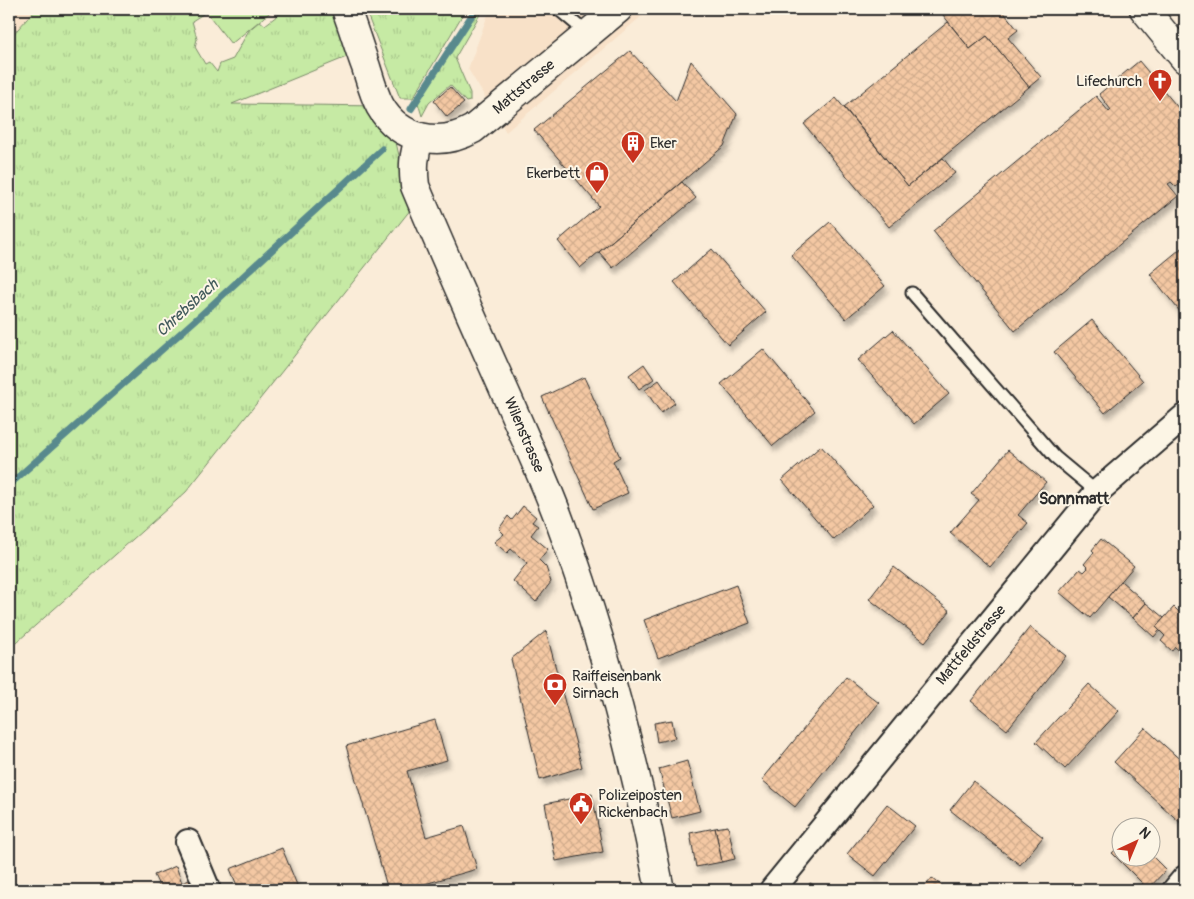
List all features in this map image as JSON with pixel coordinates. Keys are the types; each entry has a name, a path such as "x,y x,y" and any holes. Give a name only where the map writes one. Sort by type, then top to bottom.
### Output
{"street":[{"path":"346,9 380,106 400,128 420,138"},
{"name":"Mattstrasse","path":"420,138 447,138 462,135 473,128 618,9"},
{"path":"1144,9 1185,59"},
{"name":"Wilenstrasse","path":"420,138 414,151 412,167 415,186 534,457 560,520 582,583 610,677 639,792 660,890"},
{"name":"Mattfeldstrasse","path":"772,890 1096,492 1185,416"},
{"path":"188,842 208,890"},
{"path":"1175,890 1185,878"}],"lane":[{"path":"558,9 588,34"},
{"path":"912,293 1055,457 1096,492"}],"shaded area":[{"path":"9,9 36,9 9,39"},
{"path":"490,9 650,9 506,132 468,69"},
{"path":"1172,9 1185,9 1185,25"}],"green space":[{"path":"36,9 204,9 206,12 192,21 197,39 195,47 205,64 209,62 217,72 220,64 233,59 249,30 260,21 265,25 286,9 334,9 349,56 232,104 380,106 391,120 411,209 186,492 9,649 9,39"},
{"path":"204,9 274,9 231,44"},
{"path":"365,9 466,9 413,98 400,98"},
{"path":"474,9 483,9 455,58 470,93 470,101 466,102 450,85 429,103 422,116 418,103"}],"building":[{"path":"951,9 1001,9 1018,30 1008,38 1041,77 1029,87 987,36 970,49 943,15"},
{"path":"948,22 970,49 987,36 1029,87 908,186 844,107"},
{"name":"Eker","path":"630,51 676,101 691,61 737,114 724,146 580,268 558,241 599,206 534,130"},
{"path":"1139,61 1185,116 1185,180 1176,187 1171,182 1168,184 1178,196 1015,331 933,231 1096,96 1109,112 1111,110 1099,94"},
{"path":"450,87 464,103 447,117 434,101"},
{"path":"836,98 908,186 943,158 955,173 889,227 804,124"},
{"path":"682,182 696,198 613,268 599,252"},
{"path":"830,222 885,286 846,319 791,255"},
{"path":"1185,245 1185,318 1150,274"},
{"path":"712,249 766,312 728,345 674,282"},
{"path":"1092,320 1143,381 1105,413 1054,352"},
{"path":"893,330 949,394 914,424 858,360"},
{"path":"763,349 815,411 773,446 721,384"},
{"path":"644,364 654,379 639,389 629,375"},
{"path":"584,377 620,457 613,461 628,493 593,509 542,397"},
{"path":"659,380 675,403 661,413 645,390"},
{"path":"821,446 873,505 834,540 782,480"},
{"path":"1008,450 1046,482 1018,515 1028,523 990,567 950,533 979,500 971,494"},
{"path":"523,506 536,517 532,522 538,526 531,535 548,549 539,560 546,567 551,582 536,602 513,581 527,563 511,549 507,553 494,542 504,534 499,529 508,516 512,520"},
{"path":"1101,539 1134,566 1090,618 1059,592 1080,569 1084,572 1088,568 1084,564 1094,552 1092,550"},
{"path":"894,567 950,611 925,642 869,599"},
{"path":"1121,581 1146,603 1133,618 1108,597"},
{"path":"736,585 750,623 658,658 644,620"},
{"path":"1146,603 1164,618 1156,627 1160,630 1154,637 1133,618"},
{"path":"1174,607 1185,618 1185,656 1175,647 1172,651 1161,641 1165,636 1156,627"},
{"path":"1030,627 1066,656 1007,730 971,701"},
{"path":"546,631 582,767 540,780 511,659"},
{"path":"846,677 879,703 795,807 762,780"},
{"path":"1089,684 1119,711 1065,769 1036,742"},
{"path":"435,720 447,760 407,771 426,837 464,826 477,869 404,890 388,890 346,746"},
{"path":"672,720 675,738 657,742 654,723"},
{"path":"1145,728 1185,764 1184,826 1114,762"},
{"path":"687,761 700,811 672,818 659,769"},
{"path":"973,781 1043,837 1020,865 950,810"},
{"path":"592,794 603,852 556,861 545,804"},
{"path":"887,804 915,826 875,876 847,854"},
{"path":"728,826 735,859 722,862 715,828"},
{"path":"715,828 722,862 696,867 690,833"},
{"path":"282,848 299,890 239,890 230,869"},
{"path":"176,866 182,883 189,880 194,890 161,890 154,875"},
{"path":"1125,866 1162,866 1166,870 1148,889"},
{"path":"932,878 947,890 922,890"},
{"path":"810,883 822,890 806,890"}],"waterway":[{"name":"Chrebsbach","path":"411,109 476,9"},
{"name":"Chrebsbach","path":"9,485 201,315 382,149"}],"place":[{"name":"Lifechurch","path":"1160,102"},
{"name":"Eker","path":"633,164"},
{"name":"Ekerbett","path":"597,194"},
{"name":"Raiffeisenbank Sirnach","path":"555,706"},
{"name":"Polizeiposten Rickenbach","path":"581,825"}],"district":[{"name":"Sonnmatt","path":"1074,499"}]}
